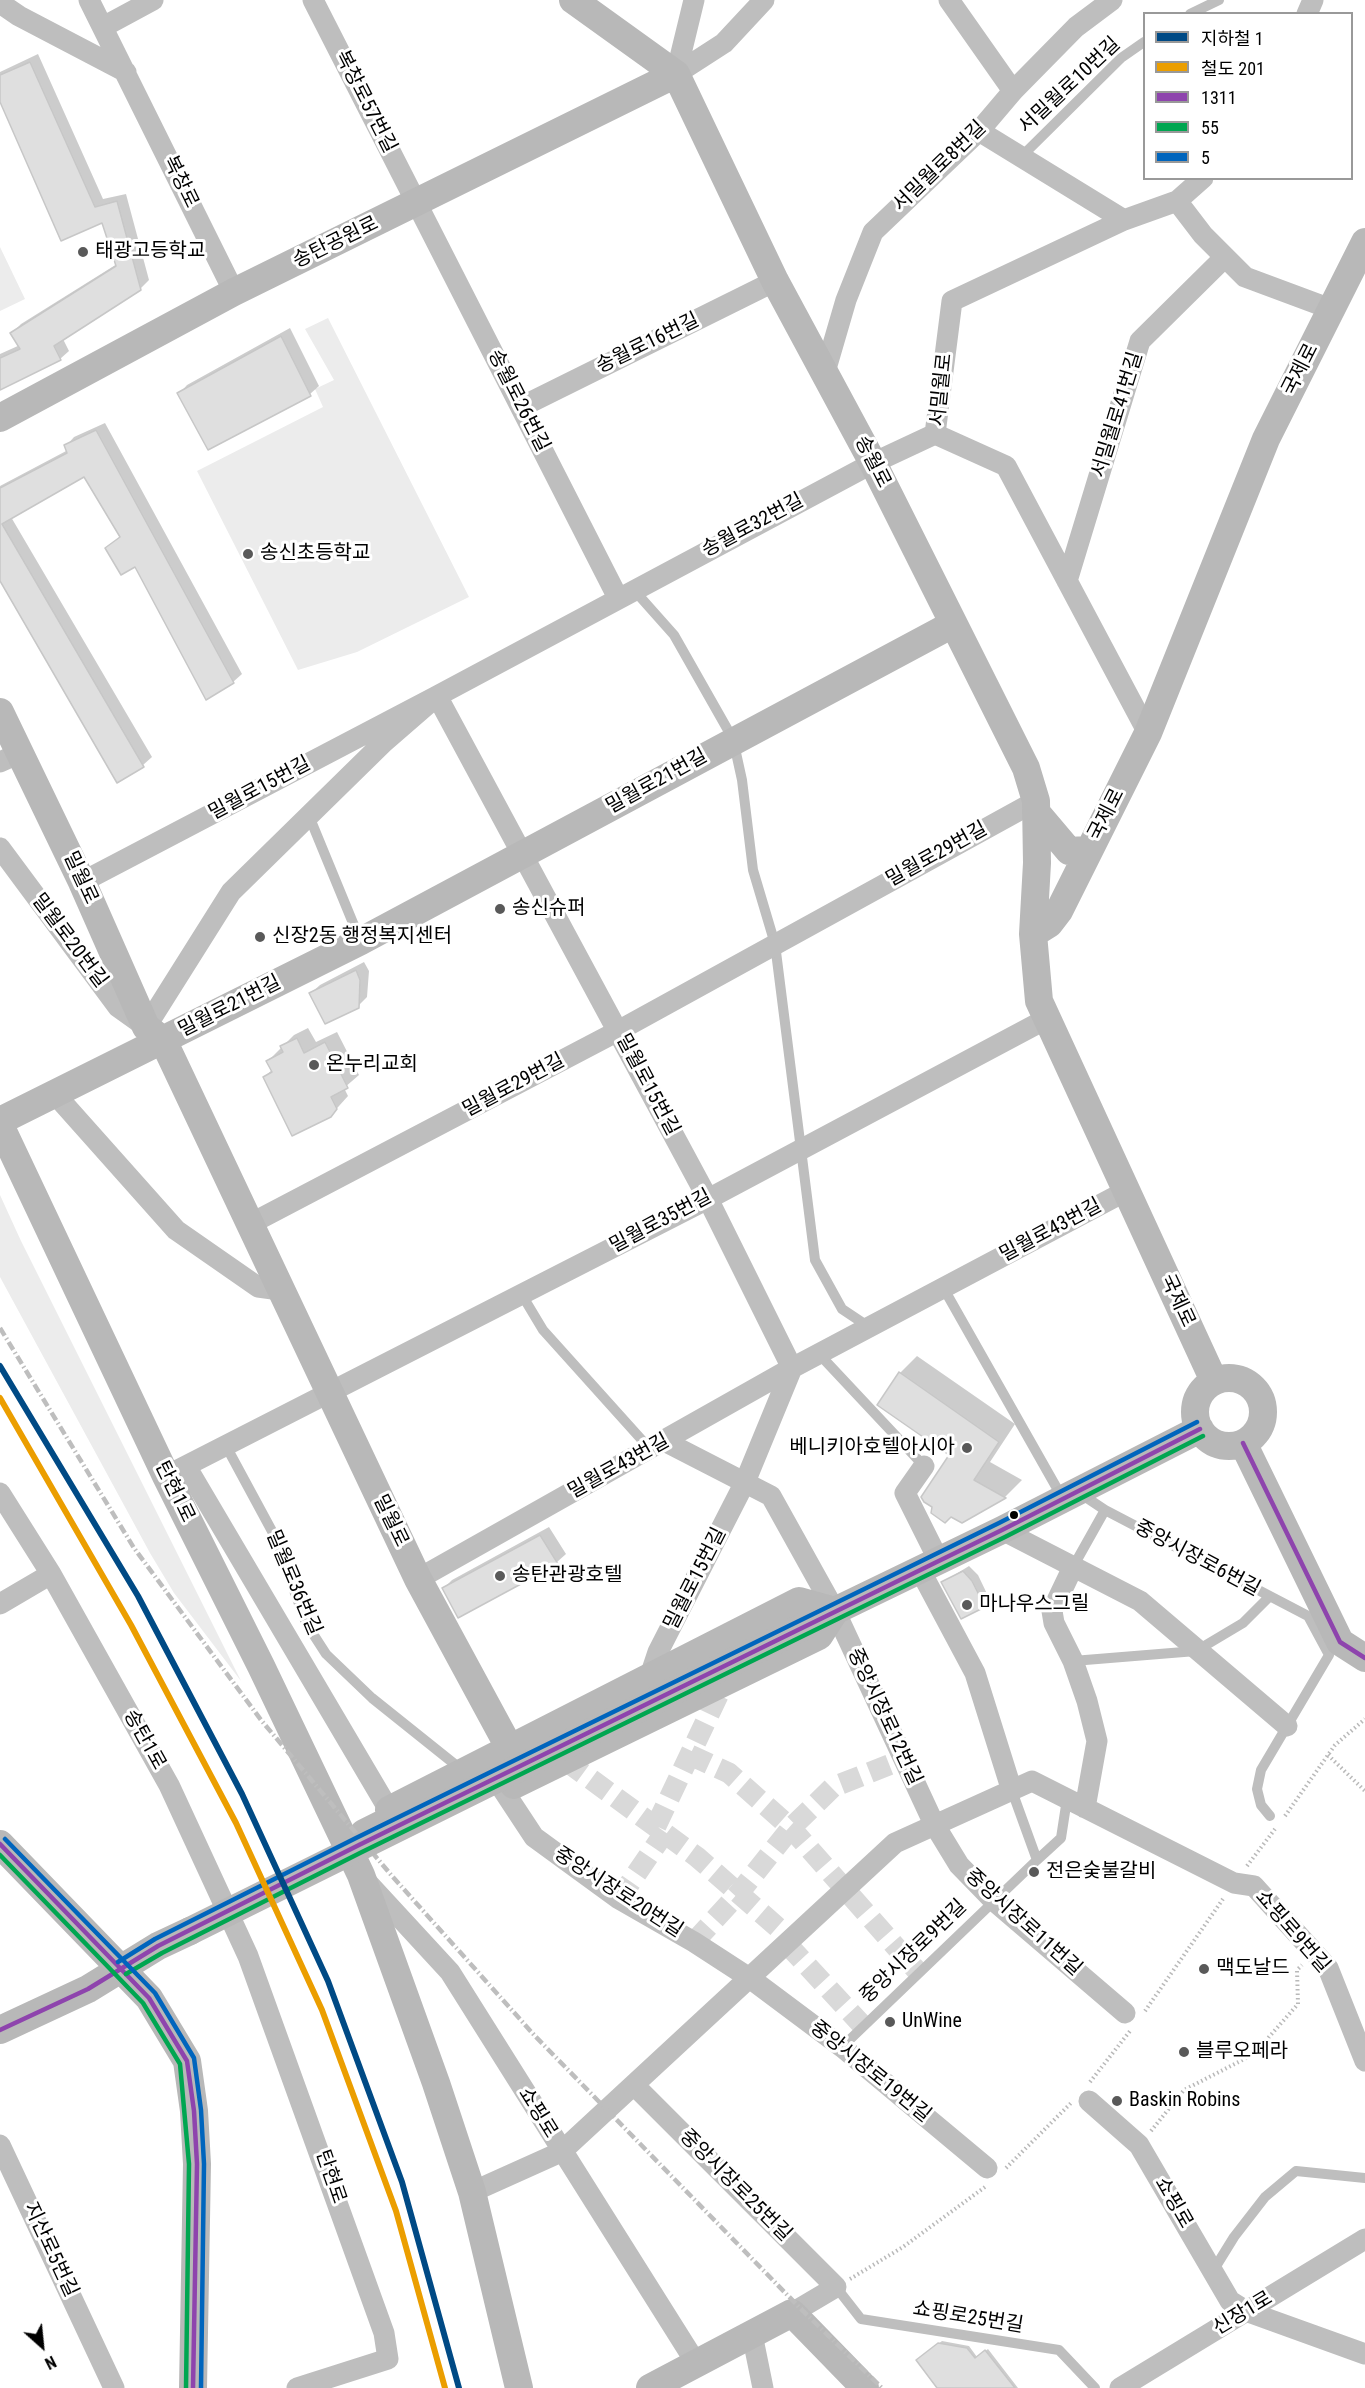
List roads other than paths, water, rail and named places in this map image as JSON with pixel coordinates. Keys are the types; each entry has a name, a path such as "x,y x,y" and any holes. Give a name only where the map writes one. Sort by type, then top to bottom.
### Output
{"street":[{"name":"복창로","path":"89,0 234,292"},
{"path":"103,27 153,0"},
{"name":"복창로57번길","path":"313,0 418,204"},
{"path":"573,0 676,74"},
{"path":"676,74 694,0"},
{"path":"676,74 724,43 764,0"},
{"path":"949,0 1013,91"},
{"name":"서밀월로8번길","path":"825,372 846,300 873,232 979,131 1013,91 1076,27 1112,0"},
{"path":"0,3 19,16 126,72"},
{"name":"송탄공원로","path":"0,418 234,292 418,204 676,74"},
{"name":"송월로","path":"676,74 776,281 873,463 1026,768 1036,807 1037,863 1034,934"},
{"path":"979,131 1124,220"},
{"name":"서밀월로","path":"1148,733 1006,466 935,434 952,301 1124,220 1177,201 1201,180"},
{"path":"1177,201 1203,235 1245,277 1332,309"},
{"name":"송월로26번길","path":"418,204 521,407 626,594"},
{"name":"국제로","path":"1214,1382 1048,1018 1036,987 1034,934 1055,917 1148,733 1266,439 1365,242"},
{"name":"서밀월로41번길","path":"1067,581 1140,341 1225,257"},
{"name":"송월로16번길","path":"521,407 776,281"},
{"name":"송월로32번길","path":"437,696 873,463 935,434"},
{"name":"밀월로21번길","path":"154,1034 361,941 953,624"},
{"name":"밀월로15번길","path":"154,1034 231,892 384,742 437,696"},
{"name":"밀월로15번길","path":"437,696 708,1199 792,1368 745,1482 658,1652 650,1676"},
{"name":"밀월로15번길","path":"82,882 437,696"},
{"name":"밀월로","path":"0,712 10,757 82,882 154,1034 250,1224 418,1579 509,1747"},
{"path":"1036,807 1069,851 1088,850"},
{"name":"밀월로29번길","path":"250,1224 618,1031 775,944 1036,807"},
{"name":"밀월로20번길","path":"0,848 118,1007 154,1034"},
{"name":"밀월로35번길","path":"330,1395 708,1199 1048,1018"},
{"path":"0,1123 154,1034"},
{"path":"54,1093 176,1230 258,1287 280,1290"},
{"name":"탄현1로","path":"0,1123 176,1471 353,1858"},
{"name":"밀월로43번길","path":"418,1579 792,1368 1126,1191"},
{"path":"1223,1379 1240,1380 1255,1390 1260,1398 1263,1406 1261,1424 1250,1438 1242,1443 1223,1445 1214,1442 1200,1429 1197,1420 1197,1402 1206,1387 1214,1382 1223,1379"},
{"path":"330,1395 176,1471 394,1818 353,1858"},
{"path":"0,2030 88,1989 190,1931 1071,1496 1200,1429"},
{"path":"1242,1443 1340,1642 1365,1658"},
{"path":"353,1858 403,1831 420,1830 819,1636 823,1617 771,1496 745,1482 657,1445"},
{"path":"472,2192 561,2152 751,1979 895,1843 1012,1791 975,1673 929,1566 905,1493 924,1466"},
{"name":"송탄1로","path":"0,1493 51,1574 169,1785 227,1911"},
{"path":"1002,1530 1140,1601 1196,1651 1287,1726"},
{"path":"1073,1567 1052,1611 1054,1623 1073,1661 1097,1741 1076,1804"},
{"path":"0,1604 51,1574"},
{"path":"389,1810 799,1601 823,1617"},
{"name":"중앙시장로12번길","path":"823,1617 934,1824"},
{"name":"쇼핑로9번길","path":"1012,1791 1032,1781 1234,1883 1254,1886 1328,1968 1365,2061"},
{"name":"중앙시장로20번길","path":"503,1790 534,1836 576,1869 751,1979"},
{"name":"중앙시장로11번길","path":"934,1824 959,1865 993,1900 1125,2013"},
{"path":"0,1844 149,1998 187,2061 194,2111 197,2164 193,2388"},
{"path":"353,1858 436,2083 472,2192 519,2388"},
{"name":"쇼핑로","path":"353,1858 450,1972 561,2152 696,2363"},
{"name":"탄현로","path":"227,1911 248,1956 322,2153 384,2333 387,2358 297,2388"},
{"name":"중앙시장로19번길","path":"751,1979 842,2047 987,2168"},
{"name":"중앙시장로25번길","path":"634,2085 836,2287"},
{"name":"쇼핑로","path":"1089,2101 1139,2145 1230,2301 1246,2312"},
{"name":"지산로5번길","path":"0,2145 114,2388"},
{"name":"신장1로","path":"1120,2388 1365,2239"},
{"path":"650,2388 792,2313 836,2287"},
{"path":"1246,2312 1365,2354"},
{"path":"792,2313 865,2388"},
{"path":"752,2334 764,2388"}],"lane":[{"path":"1194,12 1219,0"},
{"name":"서밀월로10번길","path":"1021,157 1120,58 1143,43"},
{"path":"626,594 674,635 733,740 742,780 753,870 775,944 815,1260 842,1310 868,1327"},
{"path":"309,816 361,941"},
{"path":"944,1289 1071,1496"},
{"path":"522,1295 543,1330 657,1445"},
{"path":"819,1354 924,1466"},
{"name":"밀월로36번길","path":"226,1446 273,1533 306,1623 326,1654 372,1698 464,1772"},
{"name":"중앙시장로6번길","path":"1071,1496 1105,1510 1269,1597 1244,1623 1196,1651 1073,1661"},
{"path":"1073,1567 1105,1510"},
{"path":"1269,1597 1308,1616 1329,1655 1261,1770 1257,1789 1261,1805 1270,1816"},
{"path":"1012,1791 1037,1860"},
{"name":"중앙시장로9번길","path":"842,2047 993,1900 1061,1838 1076,1804"},
{"path":"1213,2272 1234,2236 1265,2197 1296,2171 1365,2178"},
{"name":"쇼핑로25번길","path":"836,2287 861,2319 1059,2350 1095,2388"}],"tunnel":[{"path":"656,1826 723,1685"},
{"path":"690,1755 729,1773 791,1828 918,1972"},
{"path":"694,1942 739,1893 791,1828 833,1787 904,1759"},
{"path":"566,1761 697,1857 791,1939"},
{"path":"619,1899 665,1832"},
{"path":"787,1944 863,2026"}],"railway":[{"path":"0,1328 134,1548 261,1720 392,1876 535,2036 800,2308 882,2388"}],"metro line":[{"name":"1","path":"0,1366 138,1596 242,1794 328,1981 402,2182 459,2388"}],"rail line":[{"name":"201","path":"0,1398 131,1625 236,1823 322,2010 396,2211 445,2388"}],"place":[{"name":"태광고등학교","path":"83,252"},
{"name":"송신초등학교","path":"248,554"},
{"name":"송신슈퍼","path":"500,909"},
{"name":"신장2동 행정복지센터","path":"260,937"},
{"name":"온누리교회","path":"314,1065"},
{"name":"베니키아호텔아시아","path":"967,1448"},
{"name":"송탄관광호텔","path":"500,1576"},
{"name":"마나우스그릴","path":"967,1605"},
{"name":"전은숮불갈비","path":"1034,1872"},
{"name":"맥도날드","path":"1204,1969"},
{"name":"UnWine","path":"890,2022"},
{"name":"블루오페라","path":"1184,2052"},
{"name":"Baskin Robins","path":"1117,2101"}]}
